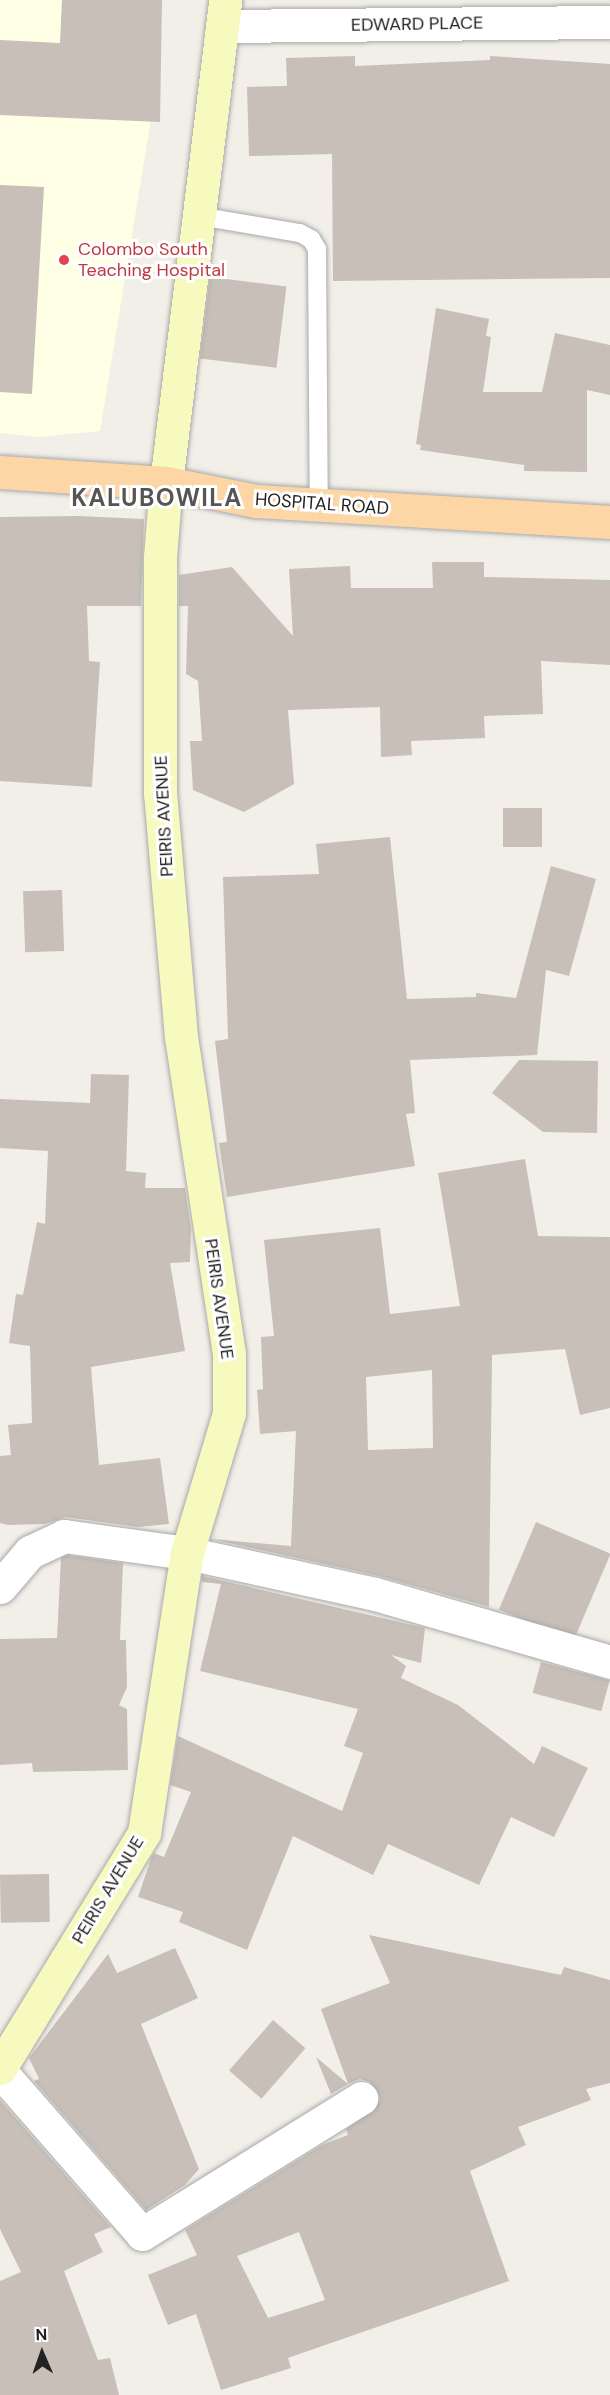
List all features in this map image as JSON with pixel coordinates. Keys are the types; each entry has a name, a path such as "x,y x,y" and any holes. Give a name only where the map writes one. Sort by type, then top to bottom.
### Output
{"main road":[{"name":"HOSPITAL ROAD","path":"0,472 166,483 256,501 610,522"}],"street":[{"name":"EDWARD PLACE","path":"224,13 610,22"},
{"name":"PEIRIS AVENUE","path":"0,2069 144,1833 187,1552 230,1413 229,1366 181,1037 160,794 160,557 166,483 224,13"},
{"path":"0,1587 30,1552 64,1536 187,1552 375,1594 610,1662"},
{"path":"0,2069 142,2234 361,2098"}],"lane":[{"path":"199,216 300,233 311,239 317,249 319,504"}],"shaded area":[{"name":"Colombo South Teaching Hospital","path":"0,0 160,0 156,88 100,431 39,437 0,433"}],"building":[{"path":"62,0 162,0 160,122 0,115 0,40 60,43"},
{"path":"355,56 355,66 490,60 490,56 610,64 610,278 333,281 332,154 249,156 247,87 287,86 286,58"},
{"path":"0,185 44,187 32,394 0,392"},
{"path":"210,277 286,286 276,368 200,358"},
{"path":"436,308 489,319 486,336 491,337 483,392 542,392 555,333 610,345 610,395 587,390 587,472 524,471 524,465 420,450 421,445 416,444"},
{"path":"78,516 144,519 141,606 87,606 89,661 100,662 92,787 0,781 0,517"},
{"path":"432,562 484,562 484,577 610,580 610,665 541,661 543,714 484,716 485,738 411,741 412,755 381,757 380,707 288,710 294,784 244,812 193,790 190,741 202,741 198,681 186,674 188,606 179,606 179,575 232,567 293,636 289,569 350,566 351,588 433,588"},
{"path":"503,808 542,808 542,847 503,847"},
{"path":"390,837 407,999 476,997 476,993 516,998 551,866 596,879 569,976 546,970 537,1055 410,1060 415,1113 406,1114 415,1166 227,1197 219,1143 227,1142 215,1041 228,1039 223,877 319,874 316,844"},
{"path":"62,890 64,951 25,952 23,891"},
{"path":"519,1060 598,1061 597,1133 543,1132 492,1093"},
{"path":"91,1074 129,1075 126,1171 146,1173 145,1188 185,1188 191,1229 190,1262 170,1263 185,1351 91,1367 99,1465 160,1458 169,1524 138,1527 66,1517 45,1524 8,1525 0,1523 0,1456 11,1455 8,1425 32,1423 30,1346 9,1343 16,1294 23,1295 37,1222 45,1224 48,1151 0,1148 0,1099 90,1103"},
{"path":"525,1159 538,1236 610,1237 610,1408 580,1415 565,1349 492,1355 489,1607 379,1576 211,1539 291,1546 296,1431 260,1434 257,1390 263,1389 261,1337 274,1336 264,1240 380,1228 390,1314 460,1306 438,1173","holes":["432,1370 433,1448 368,1450 366,1377"]},
{"path":"536,1522 610,1553 573,1641 499,1609"},
{"path":"67,1555 123,1563 120,1640 126,1640 127,1687 119,1705 127,1709 128,1770 33,1772 32,1763 0,1765 0,1639 57,1638 61,1558"},
{"path":"202,1576 425,1628 421,1663 391,1655 406,1666 401,1678 458,1705 534,1764 542,1746 588,1768 554,1837 511,1817 479,1885 388,1844 373,1875 293,1836 247,1950 179,1922 183,1912 138,1897 152,1856 154,1853 164,1857 191,1792 170,1785 178,1736 342,1811 363,1753 344,1746 358,1709 200,1671 221,1584 202,1582"},
{"path":"541,1662 610,1680 601,1711 533,1693"},
{"path":"49,1874 50,1922 1,1923 0,1875"},
{"path":"369,1935 561,1975 564,1967 610,1980 610,2083 586,2089 591,2100 518,2127 526,2145 470,2171 509,2281 288,2358 291,2368 221,2390 196,2314 168,2325 148,2275 197,2255 185,2230 322,2145 348,2135 346,2129 377,2107 380,2097 370,2082 360,2079 348,2084 321,2009 390,1983","holes":["299,2232 325,2300 268,2318 237,2256"]},
{"path":"175,1948 198,1998 141,2024 199,2169 185,2185 146,2210 34,2081 39,2079 29,2058 108,1954 117,1973"},
{"path":"273,2020 305,2048 261,2099 229,2071"},
{"path":"316,2057 348,2084 331,2094"},
{"path":"0,2100 111,2227 94,2234 103,2252 64,2271 98,2360 110,2358 119,2395 0,2395 0,2281 21,2272 0,2229"}],"place":[{"name":"Colombo South Teaching Hospital","path":"64,260"}],"district":[{"name":"KALUBOWILA","path":"157,498"}]}
